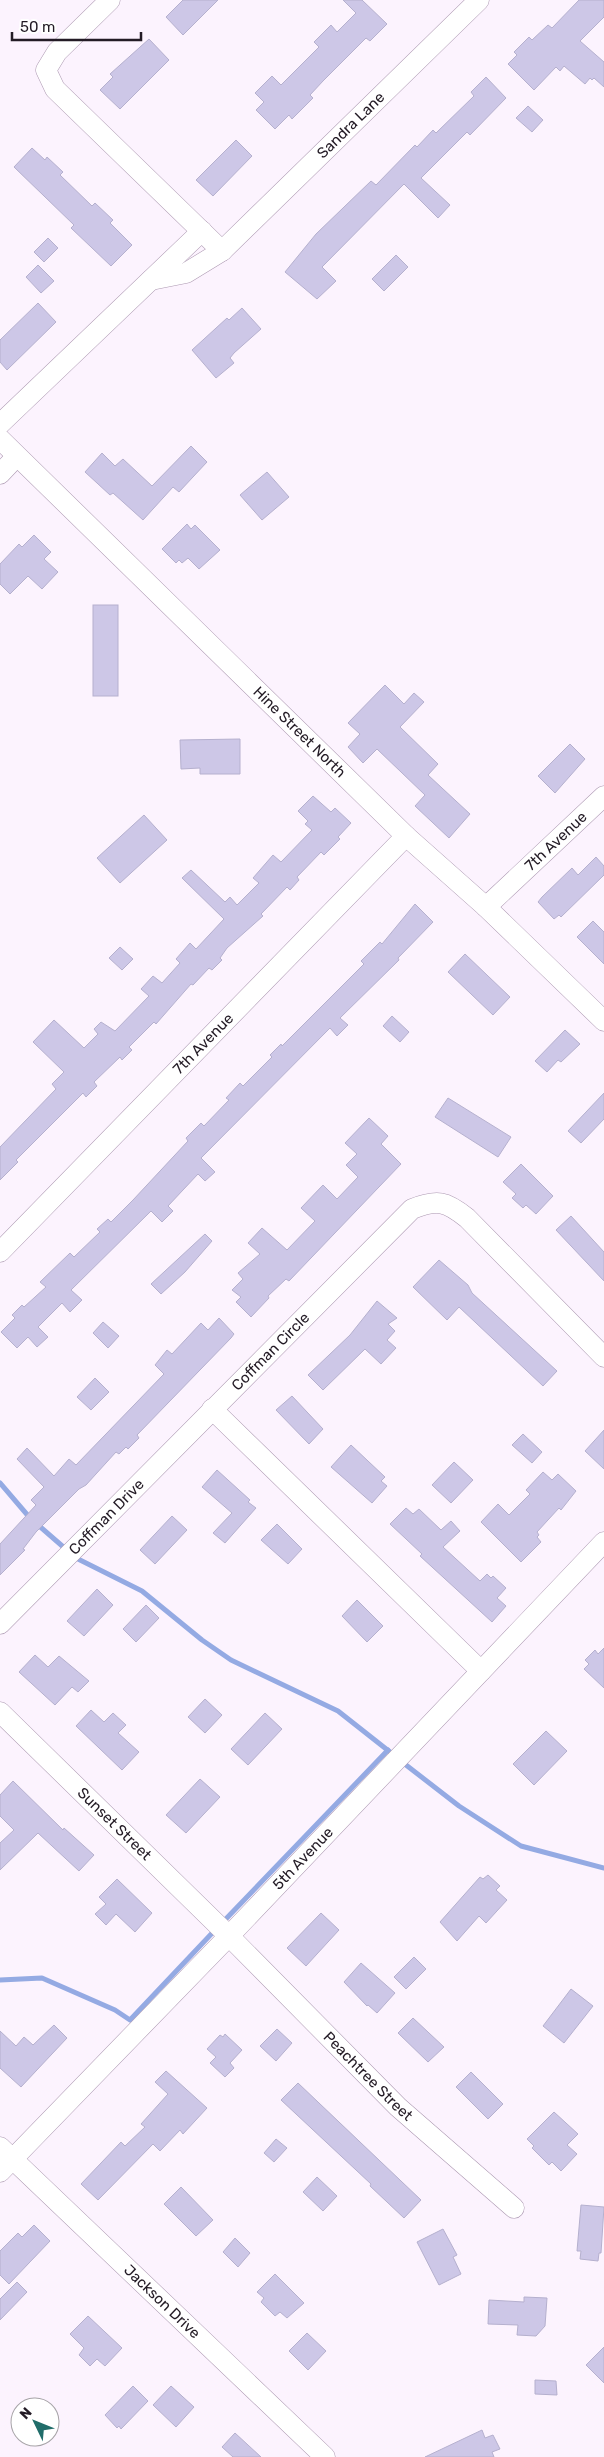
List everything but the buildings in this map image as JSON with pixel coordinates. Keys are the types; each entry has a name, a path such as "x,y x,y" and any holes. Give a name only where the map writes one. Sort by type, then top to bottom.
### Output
{"street":[{"path":"110,0 57,52 46,70 55,89 222,251"},
{"name":"Sandra Lane","path":"151,280 186,273 222,251 479,0"},
{"path":"0,424 202,232"},
{"name":"Hine Street North","path":"0,439 16,457 406,836 486,907 604,1021"},
{"path":"0,474 16,457"},
{"name":"7th Avenue","path":"486,907 604,796"},
{"name":"7th Avenue","path":"0,1252 406,836"},
{"name":"Coffman Circle","path":"212,1409 412,1209 430,1202 451,1205 467,1218 604,1358"},
{"path":"212,1409 482,1671"},
{"name":"Coffman Drive","path":"0,1624 212,1409"},
{"name":"5th Avenue","path":"4,2159 229,1936 604,1542"},
{"name":"Sunset Street","path":"0,1712 229,1936"},
{"name":"Peachtree Street","path":"229,1936 398,2107 514,2208"},
{"name":"Jackson Drive","path":"4,2159 325,2457"}],"waterway":[{"path":"0,1483 30,1518"},
{"path":"37,1524 68,1551"},
{"path":"74,1557 142,1591 202,1640 231,1660 338,1711 390,1752"},
{"path":"222,1923 388,1750"},
{"path":"406,1765 459,1806 521,1846 604,1868"},
{"path":"0,1980 42,1978 115,2010 130,2020 216,1929"}]}
